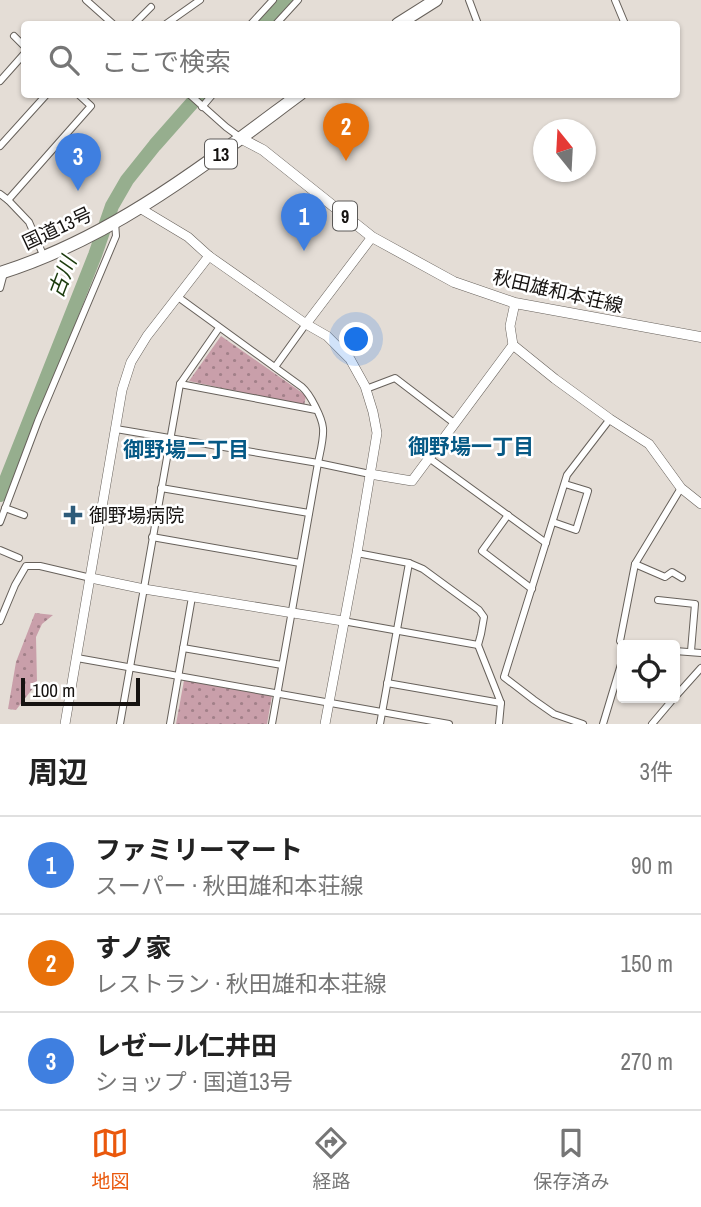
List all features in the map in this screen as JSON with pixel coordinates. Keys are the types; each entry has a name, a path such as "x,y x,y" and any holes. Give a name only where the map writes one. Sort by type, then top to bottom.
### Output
{"highway":[{"path":"403,21 436,0"},
{"name":"国道13号","path":"2,272 92,236 114,223 193,174 295,98"}],"main road":[{"name":"秋田雄和本荘線","path":"242,139 263,150 372,237 443,277 515,303 701,337"}],"street":[{"path":"86,0 110,21"},
{"path":"254,21 273,0"},
{"path":"279,21 298,0"},
{"path":"469,0 477,21"},
{"path":"615,0 624,21"},
{"path":"170,21 195,1"},
{"path":"137,21 151,7"},
{"path":"14,36 21,43"},
{"path":"0,81 21,57"},
{"path":"0,146 43,98"},
{"path":"8,201 91,106 82,98"},
{"path":"194,98 242,139"},
{"path":"201,106 209,98"},
{"path":"0,194 29,222 44,257"},
{"path":"138,207 188,237 209,256 327,336 350,359 366,389 376,433 325,724"},
{"path":"0,522 38,421 116,236 114,223"},
{"path":"275,367 372,237"},
{"path":"65,724 122,390 131,362 147,336 209,256"},
{"path":"0,288 2,272"},
{"path":"178,297 308,392 323,427 272,724"},
{"path":"515,303 510,326 513,345 555,379 649,444 681,488 701,505"},
{"path":"120,724 180,384 219,328"},
{"path":"116,429 412,481 513,345"},
{"path":"366,389 395,377 454,423"},
{"path":"180,384 316,410"},
{"path":"583,724 554,714 504,677 567,475 610,419"},
{"path":"429,457 546,543"},
{"path":"553,522 576,530 587,491 565,484"},
{"path":"161,488 309,513"},
{"path":"620,640 635,564 681,488"},
{"path":"5,508 24,514"},
{"path":"508,515 482,551 532,589"},
{"path":"152,537 300,563"},
{"path":"0,550 19,558"},
{"path":"357,553 409,563 423,569 479,610 484,617 478,645 500,703 499,724"},
{"path":"380,724 409,563"},
{"path":"635,564 665,576 672,572 682,578"},
{"path":"0,621 15,584 26,566 40,566 144,589 478,645"},
{"path":"170,724 192,597"},
{"path":"658,600 695,604 691,651"},
{"path":"183,648 282,665"},
{"path":"680,650 701,653"},
{"path":"76,658 449,724"},
{"path":"680,691 701,668"},
{"path":"603,724 617,675"},
{"path":"387,683 500,703"},
{"path":"652,724 669,703"}],"shaded area":[{"path":"221,336 306,396 304,406 189,381"},
{"path":"35,613 53,615 42,624 36,637 37,683 16,710 8,709 16,662"},
{"path":"185,675 273,690 267,724 176,724"}],"waterway":[{"name":"古川","path":"268,21 286,0"},
{"name":"古川","path":"0,495 112,206 127,180 196,98"}],"place":[{"name":"すノ家","path":"346,161"},
{"name":"レゼール仁井田","path":"78,191"},
{"name":"ファミリーマート","path":"304,251"},
{"name":"御野場病院","path":"73,515"}],"district":[{"name":"御野場一丁目","path":"471,446"},
{"name":"御野場二丁目","path":"186,449"}]}
